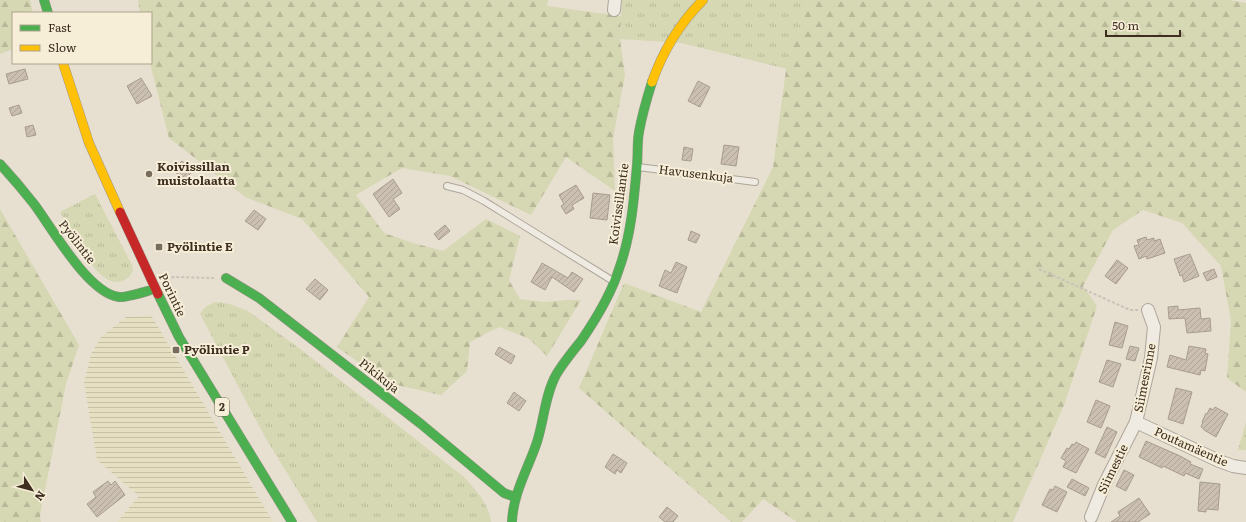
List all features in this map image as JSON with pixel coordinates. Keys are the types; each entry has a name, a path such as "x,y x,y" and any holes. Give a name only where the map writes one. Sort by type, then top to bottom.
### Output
{"main road":[{"path":"44,0 48,12"},
{"name":"Koivissillantie","path":"512,522 514,497 534,450 552,383 602,308 623,259 629,236 632,213 639,132 650,86 665,52 683,23 702,0"},
{"name":"Porintie","path":"63,64 89,143 155,289 179,337 292,522"},
{"name":"Pyölintie","path":"0,164 19,184 69,255 98,287 108,294 120,297 155,289"},
{"name":"Pikikuja","path":"226,278 259,298 421,424 504,492 514,497"}],"street":[{"name":"Siimesrinne","path":"1136,422 1151,358 1154,327 1148,310"},
{"name":"Poutamäentie","path":"1136,422 1219,461 1233,466 1246,468"},
{"name":"Siimestie","path":"1091,516 1104,485 1136,422"}],"lane":[{"name":"Havusenkuja","path":"636,167 755,182"},
{"path":"447,186 463,190 484,201 614,282"}],"path":[{"path":"1039,269 1130,310 1148,310"},
{"path":"155,289 173,276 226,278"}],"shaded area":[{"path":"151,315 273,522 117,522 139,496 97,460 84,383 91,354 101,337 126,317"}],"green space":[{"path":"0,0 30,0 33,12 12,12 12,49 0,54"},
{"path":"138,0 548,0 547,6 621,16 620,39 625,75 613,138 615,191 566,157 531,215 450,176 402,168 356,195 384,233 443,251 486,219 520,236 509,280 520,299 544,302 581,300 547,356 528,338 499,327 470,342 467,371 441,395 388,383 337,347 369,297 302,219 245,197 169,138 150,64 152,64 152,12 140,12"},
{"path":"622,0 808,0 787,62 787,69 681,43 620,39"},
{"path":"808,0 1229,0 1246,3 1246,392 1227,378 1231,321 1221,266 1182,223 1143,210 1113,230 1083,286 1097,306 1064,405 1013,522 797,522 763,499 742,522 731,522 579,388 624,283 701,312 773,167 787,62"},
{"path":"95,194 132,265 133,271 125,280 120,282 111,281 95,269 60,212"},
{"path":"0,209 79,345 66,384 40,515 41,522 0,522"},
{"path":"216,302 230,304 248,311 299,348 464,477 485,503 491,522 317,522 265,437 200,314 206,306"},
{"path":"1246,422 1246,450 1238,450"}],"building":[{"path":"25,69 28,79 9,84 6,74"},
{"path":"141,78 152,96 137,104 127,86"},
{"path":"698,81 710,87 700,107 688,101"},
{"path":"19,105 22,113 12,116 9,108"},
{"path":"33,125 36,135 27,137 25,127"},
{"path":"724,145 739,147 736,166 721,164"},
{"path":"684,147 693,149 691,161 682,160"},
{"path":"182,161 193,171 184,180 173,170"},
{"path":"393,179 402,193 393,199 400,209 389,217 373,194"},
{"path":"576,185 584,198 572,205 574,209 566,214 561,206 564,204 559,195"},
{"path":"593,193 610,195 607,220 590,218"},
{"path":"254,210 266,219 258,230 245,221"},
{"path":"445,225 450,231 439,240 434,234"},
{"path":"691,231 700,235 696,243 688,240"},
{"path":"1146,237 1147,240 1154,238 1154,241 1160,239 1165,253 1147,259 1146,256 1139,259 1134,246 1139,245 1137,240"},
{"path":"1190,254 1199,276 1184,282 1182,275 1180,276 1174,259"},
{"path":"1117,260 1128,268 1116,284 1105,276"},
{"path":"676,262 687,267 677,293 659,286 665,270 671,273"},
{"path":"542,263 568,278 572,272 583,279 574,292 552,277 545,290 531,282"},
{"path":"1214,269 1217,277 1207,281 1203,273"},
{"path":"315,279 328,290 320,300 306,289"},
{"path":"1178,306 1178,310 1200,308 1201,319 1210,318 1211,331 1187,333 1185,318 1169,319 1168,307"},
{"path":"1115,322 1128,326 1122,348 1109,345"},
{"path":"1130,346 1139,348 1135,361 1126,359"},
{"path":"1189,346 1206,349 1205,353 1208,354 1205,371 1201,370 1200,375 1167,367 1170,355 1186,360"},
{"path":"499,347 515,356 511,364 495,354"},
{"path":"1107,360 1121,364 1113,387 1099,382"},
{"path":"1176,388 1192,392 1183,424 1168,419"},
{"path":"514,392 526,401 519,411 507,403"},
{"path":"1096,400 1110,406 1101,428 1087,422"},
{"path":"1215,407 1228,414 1216,437 1201,427 1206,413 1207,414 1210,408 1213,410"},
{"path":"1107,427 1117,432 1105,458 1095,453"},
{"path":"1146,441 1180,456 1191,462 1190,464 1203,469 1199,479 1185,473 1184,476 1163,466 1162,468 1139,457"},
{"path":"1076,442 1089,449 1076,473 1063,467 1066,461 1061,458 1067,448 1069,449 1072,444 1074,445"},
{"path":"613,454 627,463 621,473 617,470 615,474 605,467"},
{"path":"1124,470 1134,475 1126,491 1116,486"},
{"path":"1072,479 1089,488 1085,496 1067,487"},
{"path":"108,481 111,485 115,481 125,495 97,517 87,504 96,497 93,492"},
{"path":"1200,482 1220,484 1218,510 1206,509 1206,512 1198,511"},
{"path":"1055,486 1067,492 1057,512 1042,505 1050,489 1053,490"},
{"path":"1139,498 1150,514 1138,522 1111,522 1120,516 1118,512"},
{"path":"667,507 678,516 673,522 665,522 659,517"}],"traffic: fast":[{"path":"44,0 48,12"},
{"path":"512,522 515,501 537,442 552,383 562,366 592,324 603,306 616,279 629,231 633,205 639,132 652,82"},
{"path":"0,164 34,204 83,272 95,284 107,293 119,297 155,289"},
{"path":"226,278 259,298 421,424 504,493 515,497"},
{"path":"158,294 179,337 292,522"}],"traffic: slow":[{"path":"652,82 661,59 673,38 687,18 703,0"},
{"path":"63,64 89,143 120,212"}],"traffic: jam":[{"path":"120,212 158,294"}],"place":[{"name":"Koivissillan muistolaatta","path":"149,174"},
{"name":"Pyölintie E","path":"159,247"},
{"name":"Pyölintie P","path":"176,350"}]}
